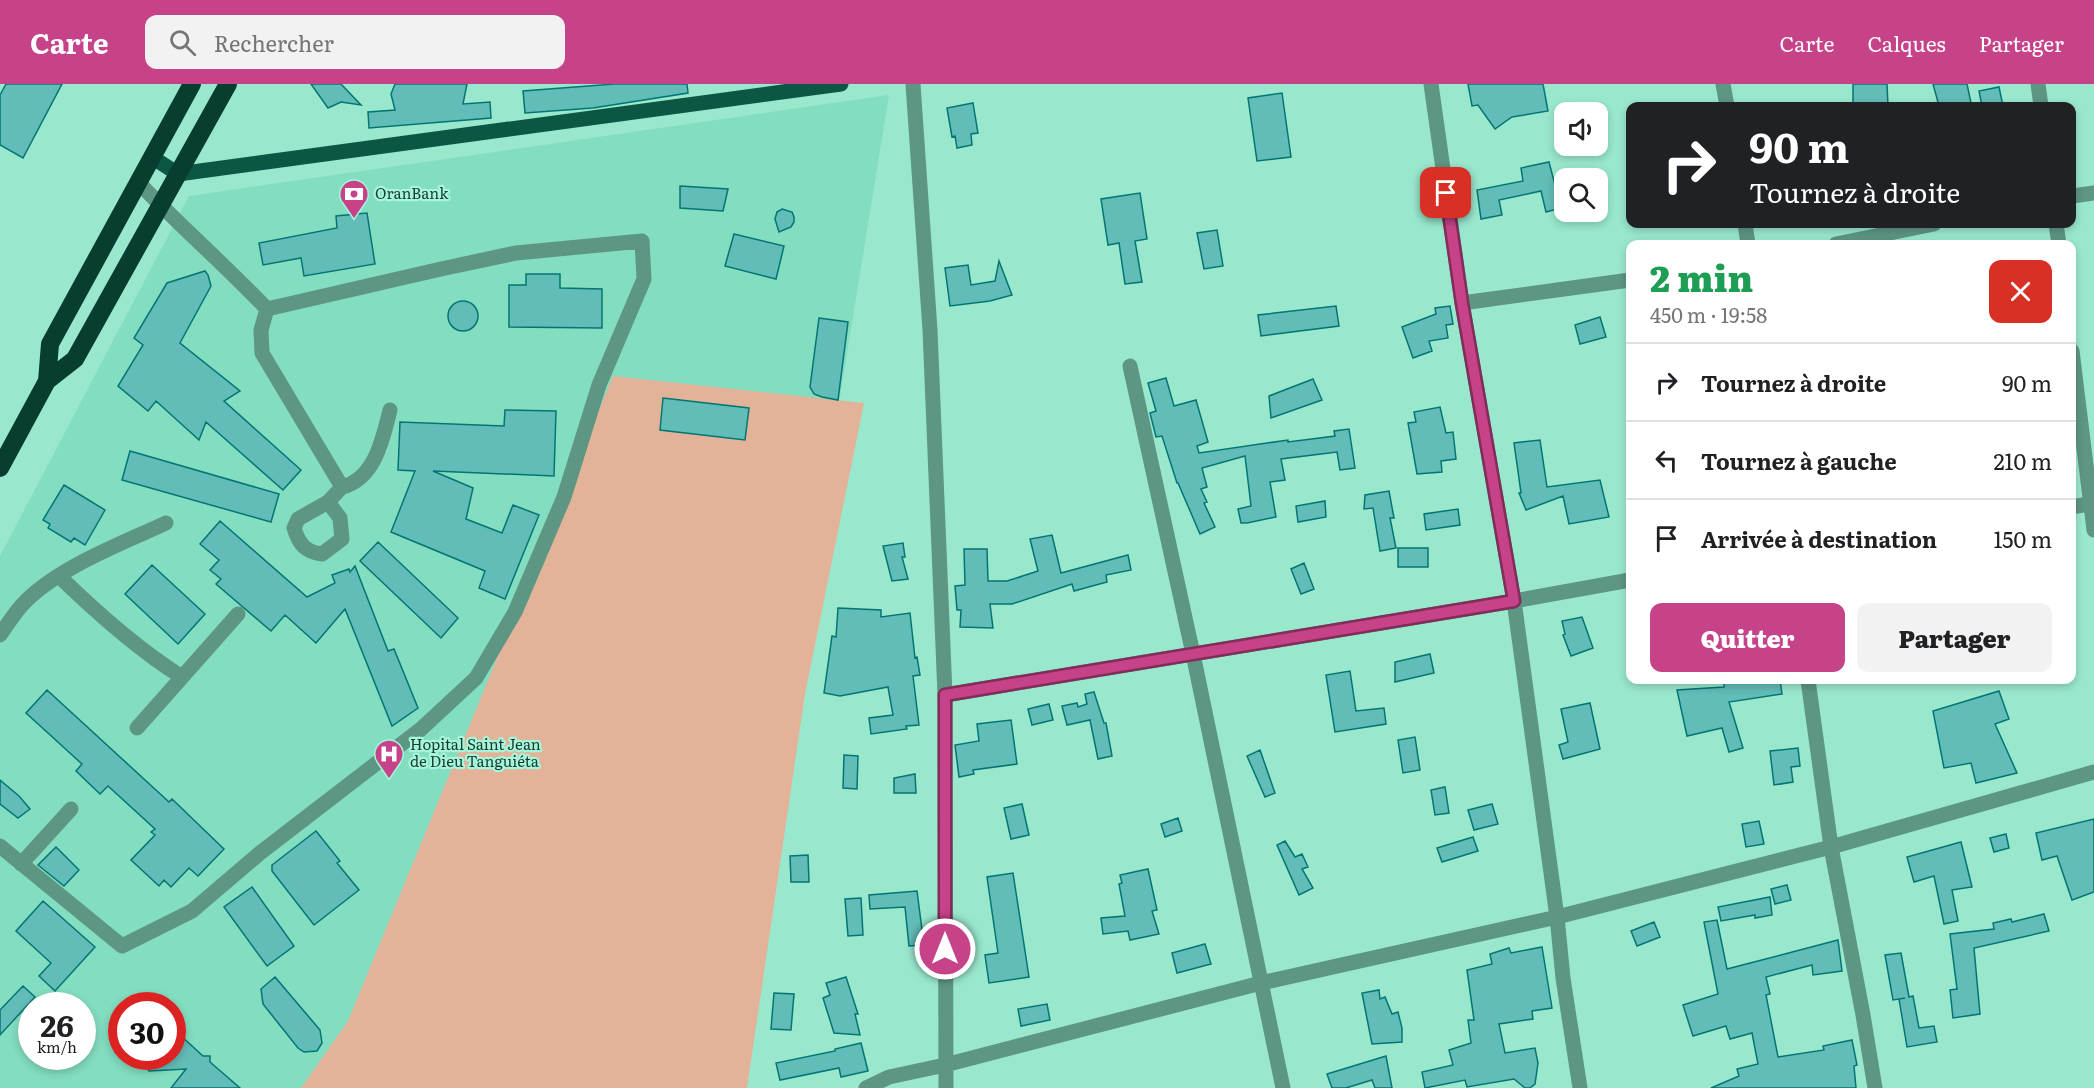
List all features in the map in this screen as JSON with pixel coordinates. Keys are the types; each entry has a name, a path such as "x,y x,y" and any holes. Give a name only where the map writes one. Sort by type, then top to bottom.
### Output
{"highway":[{"path":"47,381 50,344 192,84"},
{"path":"0,468 47,381 75,359 228,84"}],"main road":[{"path":"152,157 178,174 841,84"}],"street":[{"path":"913,84 930,330 945,695 946,1088"},
{"path":"1431,84 1462,303 1514,601 1557,916 1563,978 1580,1088"},
{"path":"1723,84 1726,102"},
{"path":"2038,84 2040,102"},
{"path":"138,182 226,266 267,309"},
{"path":"2076,195 2094,193"},
{"path":"1856,240 1914,228"},
{"path":"0,846 122,946 192,911 260,853 421,729 476,678 515,612 564,496 599,385 644,279 642,241 516,254 441,268 267,309"},
{"path":"1462,303 1626,281"},
{"path":"267,309 261,330 262,353 342,487"},
{"path":"1130,366 1193,654 1283,1088"},
{"path":"2076,382 2094,530"},
{"path":"328,502 342,487 353,484 372,464 383,437 390,410"},
{"path":"2076,506 2092,504"},
{"path":"0,635 23,604 58,576 166,523"},
{"path":"58,576 127,637 182,677"},
{"path":"945,695 1626,581"},
{"path":"137,728 238,614"},
{"path":"1809,684 1831,847 1875,1088"},
{"path":"866,1088 889,1077 945,1065 1261,983 1557,916 1831,847 2094,772"},
{"path":"21,864 70,809"}],"shaded area":[{"name":"Hopital Saint Jean de Dieu Tanguiéta","path":"889,95 728,1088 0,1088 0,556 189,196"},
{"path":"613,376 864,403 805,694 747,1088 301,1088 348,1021"}],"building":[{"path":"6,84 62,84 23,158 0,145 0,95"},
{"path":"311,84 341,84 361,105 341,102 328,108"},
{"path":"395,84 467,84 463,104 490,102 491,118 369,128 368,112 395,110 391,94"},
{"path":"614,84 687,84 688,93 593,108 525,113 523,91"},
{"path":"1468,84 1543,84 1548,111 1512,117 1495,129 1478,105 1472,106"},
{"path":"1853,84 1887,84 1888,102 1853,102"},
{"path":"1933,84 1967,84 1971,102 1938,102"},
{"path":"1999,87 2002,102 1981,102 1979,91"},
{"path":"1282,93 1291,157 1257,161 1248,98"},
{"path":"973,103 978,133 971,134 972,145 957,148 955,136 952,137 947,108"},
{"path":"1549,162 1554,181 1554,210 1546,212 1541,191 1499,200 1502,215 1481,219 1477,190 1523,181 1521,168"},
{"path":"680,186 728,189 723,211 680,208"},
{"path":"1140,193 1147,239 1135,241 1142,282 1125,284 1119,243 1108,245 1101,199"},
{"path":"782,209 792,212 794,222 791,227 779,232 775,219 777,212"},
{"path":"367,213 375,264 304,276 301,258 263,265 259,243 337,228 336,216"},
{"path":"1217,230 1223,266 1204,269 1197,233"},
{"path":"734,234 784,246 776,279 725,266"},
{"path":"999,261 1012,295 990,301 950,306 945,268 968,265 971,285 995,281"},
{"path":"205,271 211,286 180,343 240,391 224,401 301,470 283,490 206,422 199,440 156,401 148,411 118,386 143,345 134,338 167,283"},
{"path":"526,274 560,274 560,288 602,289 602,328 509,327 509,285 526,285"},
{"path":"463,301 474,305 478,316 474,327 463,331 452,327 448,316 452,305"},
{"path":"1336,306 1339,326 1261,336 1258,315"},
{"path":"1450,306 1453,324 1446,325 1448,338 1429,341 1432,351 1413,358 1402,327 1436,314 1435,308"},
{"path":"1600,317 1606,337 1580,344 1575,325"},
{"path":"819,318 848,322 838,400 814,394 810,387"},
{"path":"1166,378 1174,406 1196,400 1208,442 1197,446 1199,453 1288,440 1288,442 1335,436 1334,431 1349,429 1355,468 1340,470 1337,452 1281,459 1285,480 1270,482 1276,517 1241,523 1238,509 1251,506 1245,456 1202,468 1207,487 1201,489 1207,502 1204,503 1215,527 1200,534 1177,483 1162,436 1156,437 1150,413 1156,411 1148,383"},
{"path":"1313,379 1322,400 1271,418 1269,396"},
{"path":"663,398 749,408 745,440 660,430"},
{"path":"1440,407 1446,433 1453,432 1456,459 1441,461 1442,472 1417,474 1408,423 1416,422 1414,412"},
{"path":"505,410 556,411 554,476 433,471 473,488 466,519 502,533 513,505 539,515 505,599 479,588 485,571 391,532 415,471 398,470 400,422 504,426"},
{"path":"1540,440 1547,487 1600,480 1609,517 1569,524 1563,496 1526,510 1519,493 1521,493 1514,443"},
{"path":"130,451 279,494 271,522 122,480"},
{"path":"64,485 105,510 85,545 74,538 71,542 48,528 50,524 43,520"},
{"path":"1389,491 1394,518 1390,518 1396,548 1380,551 1373,508 1364,509 1365,495"},
{"path":"1325,501 1326,517 1298,522 1296,506"},
{"path":"1458,509 1460,525 1426,530 1424,514"},
{"path":"220,521 307,597 335,583 332,575 349,569 350,572 355,566 388,651 394,649 418,708 392,726 345,609 316,643 285,615 271,631 216,584 221,579 210,570 219,560 200,544"},
{"path":"1052,535 1061,573 1128,555 1131,570 1106,575 1107,582 1074,591 1072,584 1012,604 990,604 993,628 960,627 961,610 957,610 955,586 965,585 964,549 987,549 988,581 1007,581 1038,571 1030,539"},
{"path":"378,542 458,618 441,638 360,561"},
{"path":"903,543 905,557 902,557 908,579 892,581 883,546"},
{"path":"1398,548 1428,548 1428,567 1398,567"},
{"path":"1304,563 1314,589 1301,594 1291,569"},
{"path":"152,565 205,614 178,644 125,594"},
{"path":"838,608 881,610 881,617 910,613 915,658 917,657 920,675 913,676 919,725 871,734 869,718 893,715 888,687 840,696 824,693 832,636 836,637"},
{"path":"1582,617 1593,648 1571,656 1563,635 1565,634 1562,621"},
{"path":"1430,654 1434,673 1395,682 1395,662"},
{"path":"1350,671 1356,711 1384,708 1386,724 1335,732 1326,675"},
{"path":"1724,684 1781,684 1782,694 1729,702 1743,748 1729,752 1722,728 1687,736 1677,690 1724,687"},
{"path":"47,690 169,802 172,799 224,849 198,876 189,868 171,887 164,880 159,886 131,860 155,835 151,832 155,829 108,786 100,794 76,771 82,764 26,713"},
{"path":"1999,691 2009,719 1995,724 2017,773 1976,783 1971,763 1944,768 1933,711"},
{"path":"1094,692 1104,723 1106,723 1112,756 1098,759 1090,720 1067,725 1062,706 1077,703 1078,707 1087,704 1085,694"},
{"path":"1590,703 1600,749 1563,759 1559,745 1568,742 1561,709"},
{"path":"1049,704 1053,720 1032,725 1028,709"},
{"path":"1011,720 1017,764 973,770 974,774 959,777 955,745 979,741 977,724"},
{"path":"1415,737 1420,770 1403,773 1398,740"},
{"path":"1798,748 1800,766 1791,767 1793,782 1774,785 1770,751"},
{"path":"1260,750 1275,793 1265,797 1247,756"},
{"path":"844,755 858,756 857,789 843,788"},
{"path":"915,774 916,793 894,793 894,778"},
{"path":"0,780 30,809 18,818 0,804"},
{"path":"1445,787 1449,813 1435,815 1431,790"},
{"path":"1022,804 1029,835 1011,839 1004,808"},
{"path":"1492,804 1498,824 1474,830 1468,810"},
{"path":"1178,818 1182,831 1165,837 1161,824"},
{"path":"2094,819 2094,892 2072,900 2057,856 2042,860 2036,833"},
{"path":"1759,821 1764,844 1746,847 1742,824"},
{"path":"316,831 340,861 337,863 359,890 314,925 272,871 272,865"},
{"path":"2006,834 2009,848 1994,852 1990,838"},
{"path":"1473,837 1478,851 1442,862 1437,848"},
{"path":"1285,841 1295,857 1302,854 1308,867 1302,869 1313,888 1299,895 1277,845"},
{"path":"1961,842 1972,887 1952,890 1958,921 1944,924 1934,876 1914,882 1907,857"},
{"path":"56,847 79,870 64,886 38,865"},
{"path":"808,855 809,882 791,882 790,856"},
{"path":"1148,869 1157,910 1152,911 1159,934 1130,940 1128,931 1103,934 1101,918 1125,916 1119,884 1122,883 1120,875"},
{"path":"1013,873 1029,977 989,983 985,955 998,953 987,877"},
{"path":"1787,885 1791,900 1775,904 1771,889"},
{"path":"252,887 294,946 267,966 224,907"},
{"path":"917,891 924,945 909,946 905,907 870,909 869,895"},
{"path":"1770,897 1772,915 1755,918 1755,915 1721,921 1718,907"},
{"path":"861,898 863,935 848,936 845,899"},
{"path":"43,901 95,947 55,991 39,976 51,963 16,931"},
{"path":"2044,914 2049,931 1974,948 1980,1014 1953,1018 1950,990 1957,989 1950,934 1994,929 1993,923 2011,919 2012,922"},
{"path":"1717,920 1727,969 1838,940 1842,971 1813,975 1812,965 1766,977 1770,994 1766,995 1778,1057 1824,1050 1823,1046 1852,1040 1857,1065 1854,1066 1856,1088 1711,1088 1739,1076 1737,1069 1758,1064 1752,1033 1730,1039 1726,1026 1693,1036 1683,1005 1718,994 1704,922"},
{"path":"1654,922 1660,937 1637,946 1631,931"},
{"path":"1205,944 1211,964 1177,973 1172,953"},
{"path":"1542,947 1552,1008 1532,1011 1533,1019 1499,1024 1505,1053 1535,1048 1538,1063 1535,1084 1530,1088 1525,1088 1514,1079 1467,1087 1465,1080 1425,1088 1422,1072 1453,1065 1449,1050 1471,1043 1468,1020 1474,1020 1467,970 1492,964 1490,954 1509,948 1511,953"},
{"path":"1901,953 1909,997 1913,996 1919,1028 1934,1026 1937,1042 1907,1047 1899,999 1893,1000 1885,955"},
{"path":"275,977 320,1030 322,1043 317,1051 304,1052 298,1048 263,1004 261,989"},
{"path":"846,977 858,1014 855,1014 860,1035 834,1033 823,998 830,995 826,983"},
{"path":"23,986 30,992 18,992 18,1015 0,1035 0,1010"},
{"path":"1379,990 1380,999 1385,997 1392,1014 1398,1012 1402,1028 1402,1042 1372,1044 1362,993"},
{"path":"774,993 794,994 791,1030 771,1029"},
{"path":"1047,1004 1050,1020 1021,1026 1018,1009"},
{"path":"186,1040 203,1056 210,1056 210,1062 240,1088 171,1088 186,1070"},
{"path":"861,1043 868,1071 841,1077 839,1068 780,1080 776,1063 835,1051 835,1049"},
{"path":"1386,1056 1392,1088 1375,1088 1372,1080 1346,1088 1332,1088 1327,1074"}],"place":[{"name":"OranBank","path":"354,220"},
{"name":"Hopital Saint Jean de Dieu Tanguiéta","path":"389,780"}],"route":[{"path":"945,949 945,695 1514,601 1462,303 1446,193"}]}
